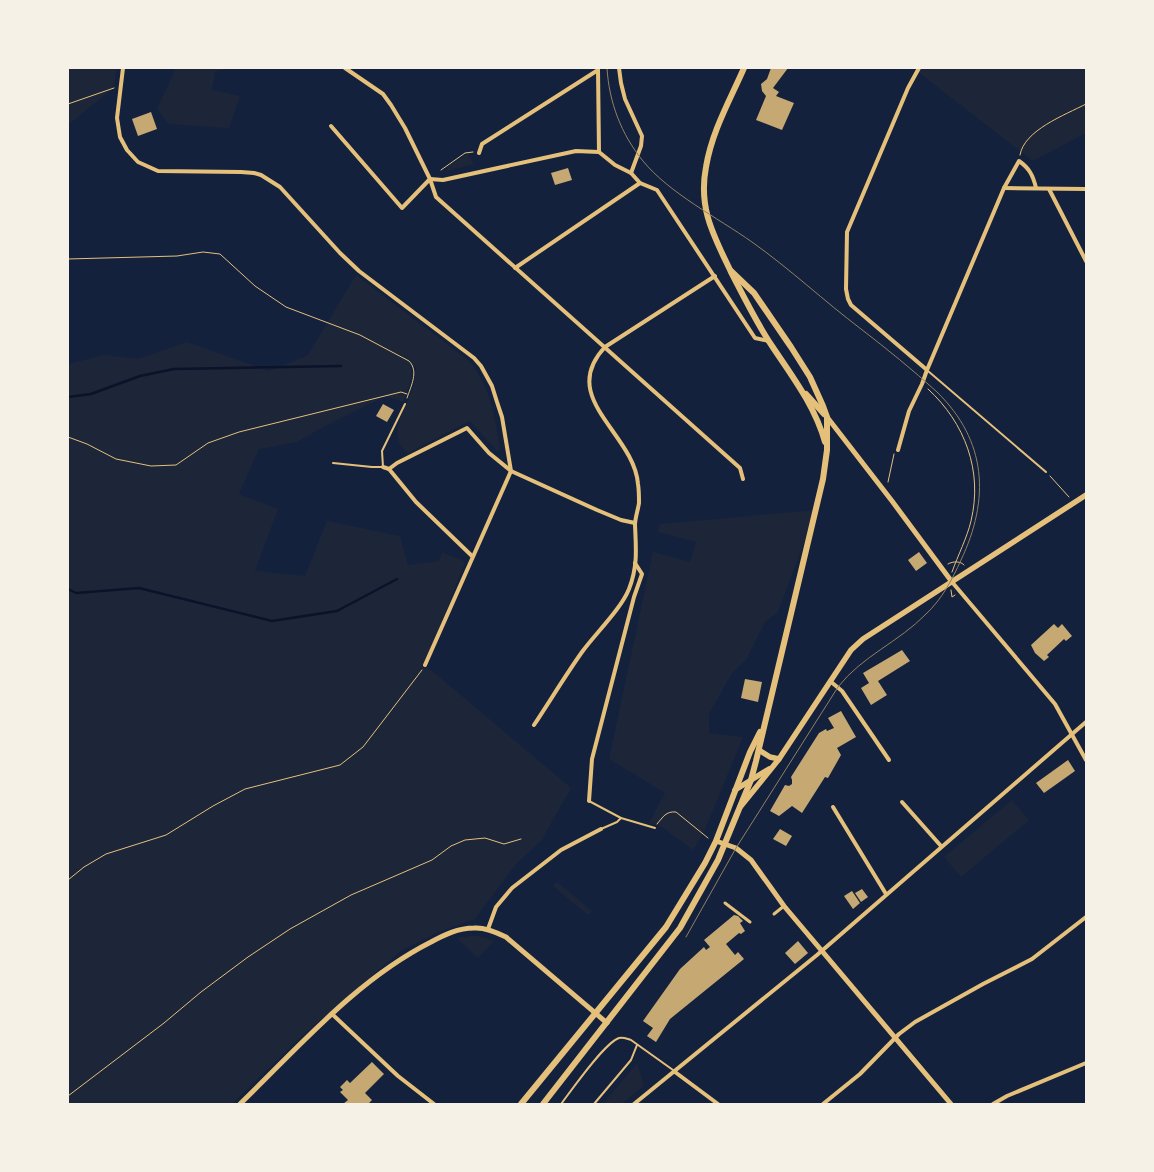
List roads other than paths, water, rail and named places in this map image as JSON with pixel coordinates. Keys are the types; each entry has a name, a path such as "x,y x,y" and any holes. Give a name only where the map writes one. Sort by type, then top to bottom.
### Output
{"main road":[{"path":"744,68 712,141 705,167 705,204 713,235 741,293 769,341 802,391 820,425 827,450"},
{"path":"544,1104 680,928 718,860 751,780 823,479 827,450 827,417 823,406 810,377 791,346 754,293 731,271"},
{"path":"802,391 809,396 827,417"},
{"path":"735,790 769,769 779,759 830,681 852,650 863,639 1086,495"},
{"path":"521,1104 666,927 716,841 750,752 763,726"},
{"path":"759,750 770,757 779,759"},
{"path":"740,808 764,780 769,769"}],"street":[{"path":"123,68 117,118 120,137 127,150 138,162 158,172 241,172 261,175 280,187 340,253 359,271 474,358 481,366 492,386 502,417 511,471 425,665"},
{"path":"345,68 383,94 405,128 430,179 436,197 740,468 743,479"},
{"path":"619,68 625,99 642,136 641,146 630,173"},
{"path":"919,68 847,232 846,289 851,305 927,370"},
{"path":"598,69 599,152"},
{"path":"479,153 482,144 598,69"},
{"path":"331,126 402,208 430,179"},
{"path":"430,179 443,180 576,151 599,152 615,165 630,173 640,183 657,190 755,338 769,341"},
{"path":"898,450 909,411 1004,188 1019,161 1032,174 1036,188"},
{"path":"515,268 640,183"},
{"path":"1004,188 1086,189"},
{"path":"1049,189 1086,261"},
{"path":"534,725 582,652 625,597 632,579 635,563 637,545 635,523 639,502 638,482 634,463 621,441 605,421 591,394 590,370 593,362 605,347 715,276"},
{"path":"827,417 952,582 1055,704 1086,760"},
{"path":"389,469 397,463 467,428 489,453 511,471 597,510 621,520 635,523"},
{"path":"383,467 389,469 416,502 472,556"},
{"path":"589,801 592,759 634,597 642,574 635,563"},
{"path":"830,681 842,691 889,760"},
{"path":"634,1104 822,951 1086,722"},
{"path":"902,802 941,846"},
{"path":"833,806 886,894"},
{"path":"488,929 496,907 512,888 561,850 601,829"},
{"path":"716,841 736,848 751,860 784,906 951,1104"},
{"path":"725,903 750,922"},
{"path":"774,914 784,906"},
{"path":"823,1104 860,1074 894,1038 916,1022 1032,959 1086,918"},
{"path":"240,1104 332,1014 388,968 423,946 456,930 488,929 506,937 607,1023"},
{"path":"332,1014 398,1076 434,1104"},
{"path":"993,1104 1007,1096 1086,1062"},
{"path":"675,1072 718,1104"}],"lane":[{"path":"927,370 1046,472"},
{"path":"333,463 372,468 383,467 382,451 405,404"},
{"path":"589,801 622,818 655,828"},
{"path":"601,829 618,822 622,818"},
{"path":"563,1104 597,1058 615,1040 625,1038 675,1072"},
{"path":"594,1104 631,1060 637,1045"}],"waterway":[{"path":"68,397 91,394 140,376 174,369 341,366"},
{"path":"68,589 76,593 139,588 272,621 337,611 397,579"}],"tram line":[{"path":"607,68 610,93 622,129 635,151 654,173 694,204 766,252 937,392 954,411 966,430 979,472 977,515 958,567 946,589 932,608 915,624 858,666 838,687 736,848 686,937"}]}
